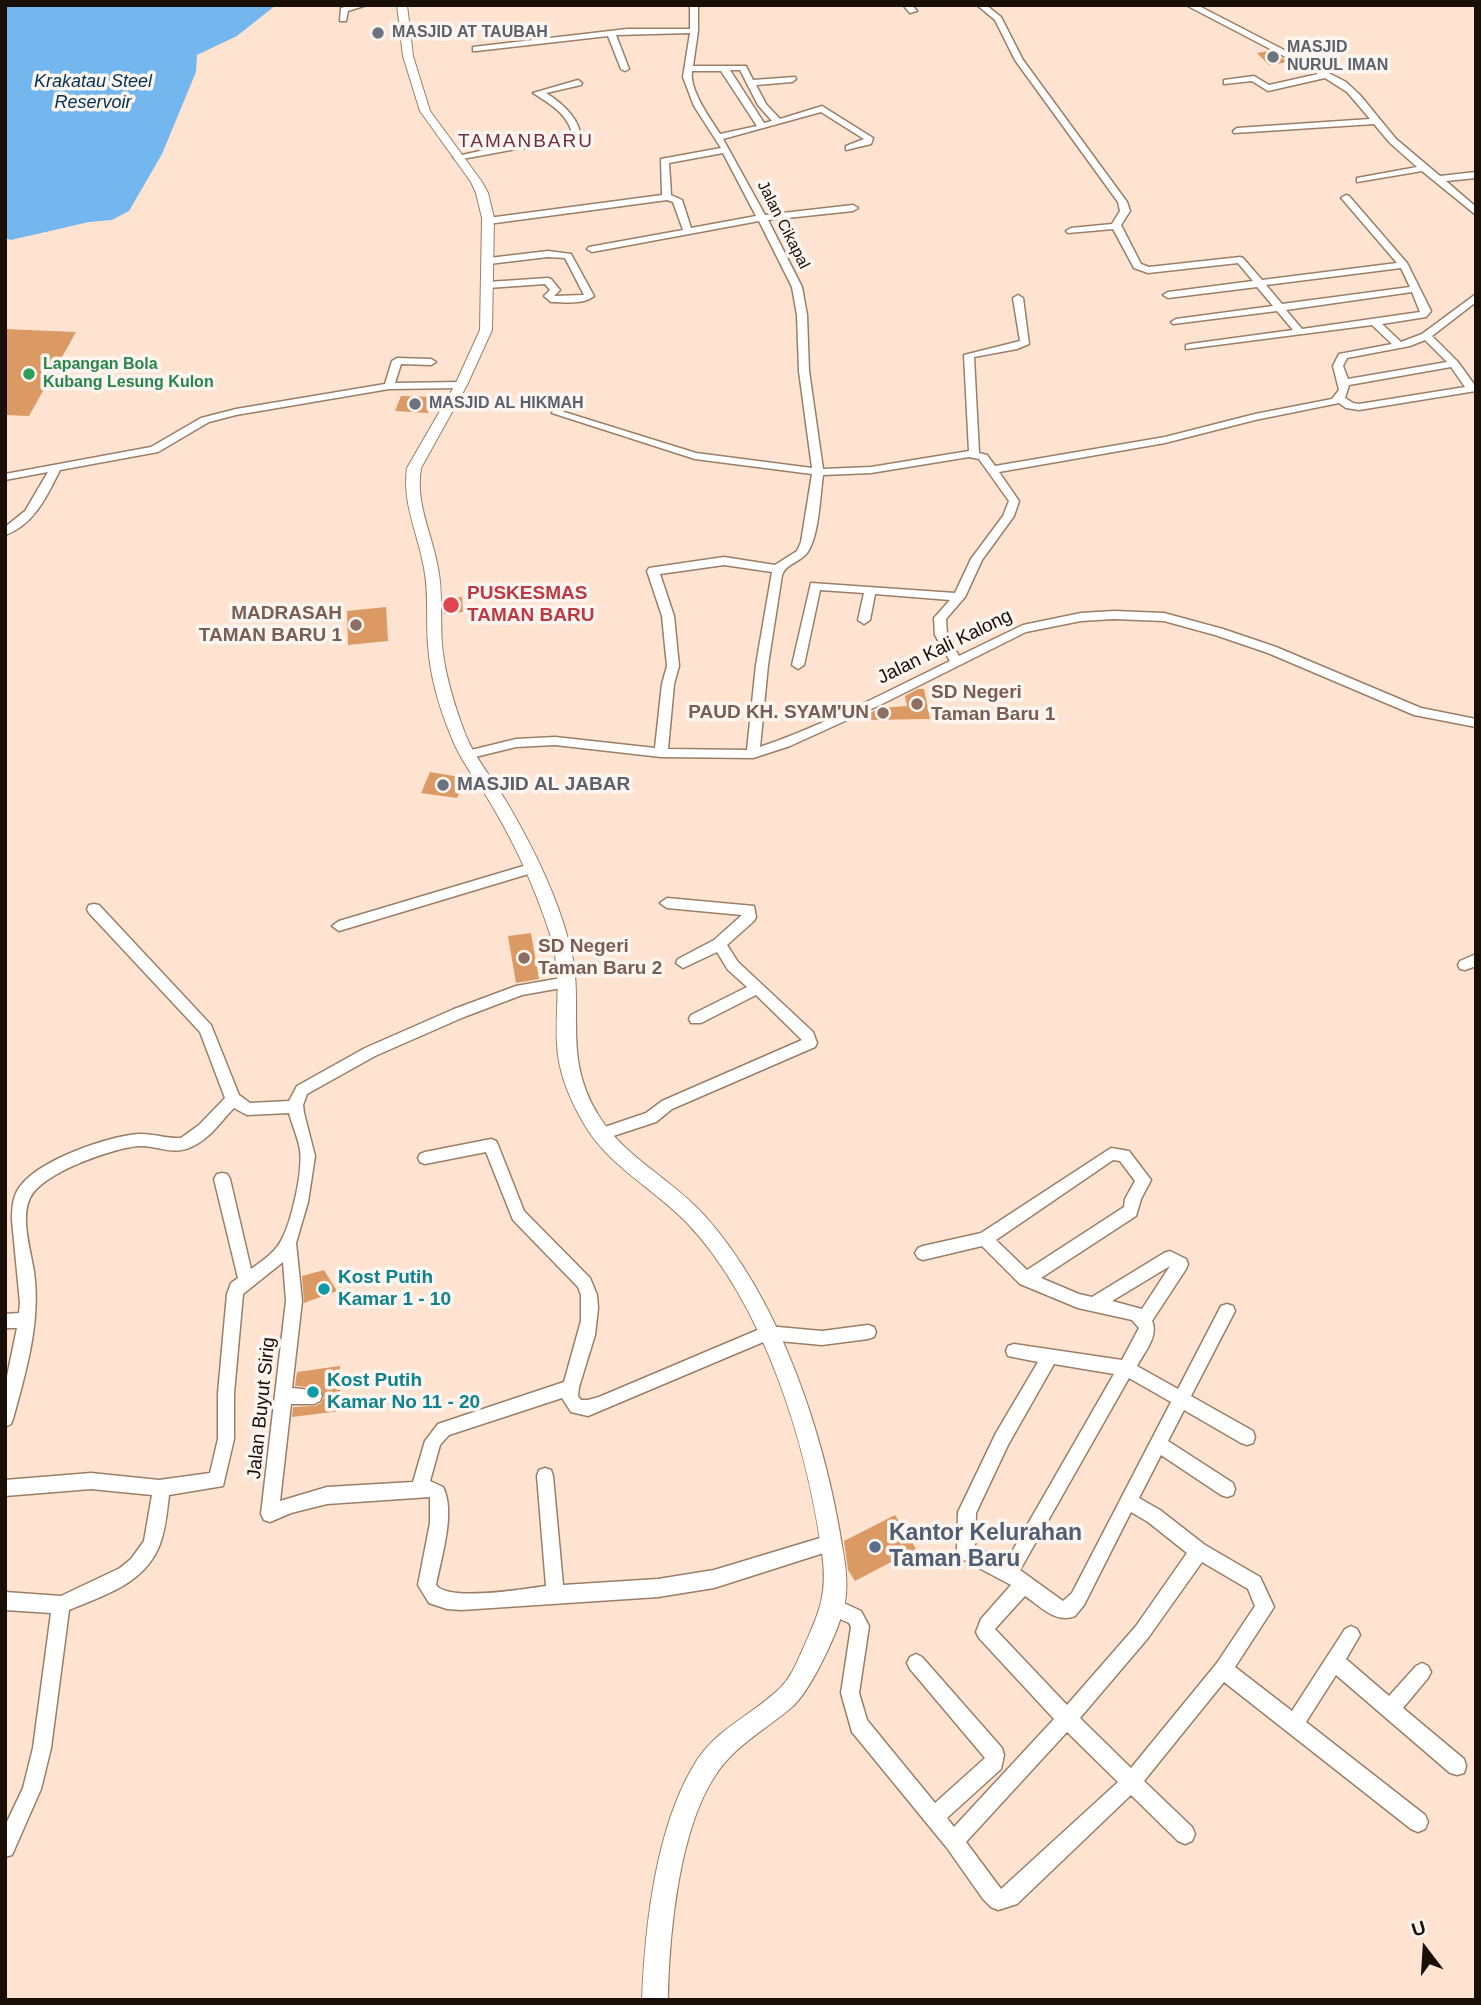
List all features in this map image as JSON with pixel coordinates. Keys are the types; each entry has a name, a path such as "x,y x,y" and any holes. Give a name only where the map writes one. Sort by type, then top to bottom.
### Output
{"street":[{"path":"343,19 344,10 363,5"},
{"path":"402,5 408,56 425,111 482,193 488,221 486,330 461,385 418,461 410,483 412,508 434,581 436,656 456,729 467,755 504,812 557,930 567,982 566,1049 578,1093 601,1134 619,1155 694,1217 735,1274 767,1333 789,1385 810,1452 830,1543 836,1593 833,1607 791,1693 730,1739 705,1770 695,1791 682,1826 663,1916 656,1966 655,2000"},
{"name":"Jalan Cikapal","path":"694,5 694,31 687,77 698,106 726,150 797,287 803,328 804,372 818,472 807,542 801,553 778,569"},
{"path":"981,5 998,19 1019,60 1122,202 1125,211 1116,226"},
{"path":"1190,5 1327,75 1353,92 1392,139 1476,212"},
{"path":"476,49 611,33 694,31"},
{"path":"611,33 625,69"},
{"path":"687,69 743,67 762,105 778,122"},
{"path":"724,68 762,127"},
{"path":"1227,82 1254,78 1269,88 1327,75"},
{"path":"751,83 792,79"},
{"path":"457,157 516,146 577,139 574,127 559,104 537,92 578,83"},
{"path":"718,136 824,110 869,138 868,142 849,148"},
{"path":"1237,131 1378,121"},
{"path":"667,197 664,161 726,150"},
{"path":"1360,180 1424,168"},
{"path":"1440,179 1476,175"},
{"path":"488,221 667,197 677,200 688,232"},
{"path":"1190,348 1425,314 1404,265 1346,198"},
{"path":"592,248 760,218 853,208"},
{"path":"1071,231 1116,226"},
{"path":"1116,226 1137,266 1142,269 1240,260 1299,331"},
{"path":"488,285 548,281 555,290 549,296 551,299 584,299 589,296 568,256 548,254 489,261"},
{"path":"1168,295 1404,265"},
{"path":"1176,322 1415,289"},
{"path":"1340,399 1345,383 1338,366 1340,358 1353,352 1399,345 1429,333 1476,297"},
{"path":"974,454 969,355 1025,342 1018,298"},
{"path":"1374,321 1399,345"},
{"path":"993,470 1165,440 1340,399 1350,406 1359,407 1472,389 1429,333"},
{"path":"389,386 397,361 431,362"},
{"path":"1345,383 1454,364"},
{"path":"5,477 154,450 214,417 389,386 461,385"},
{"path":"557,413 695,456 818,472 871,470 974,454 983,457 1014,498 1013,505 977,559 959,597 943,612 939,626 957,663"},
{"path":"5,467 26,471 55,470"},
{"path":"5,532 24,520 38,502 55,470"},
{"path":"661,753 668,684 673,666 668,616 653,571 724,561 778,569 762,665 753,754"},
{"path":"798,665 814,587 959,597"},
{"path":"864,621 870,590"},
{"name":"Jalan Kali Kalong","path":"467,755 516,743 555,741 661,753 753,754 786,743 957,663 1023,628 1080,617 1164,617 1272,650 1418,712 1476,723"},
{"path":"339,926 530,869"},
{"path":"667,903 749,910 749,917 719,944 682,963"},
{"path":"94,909 206,1029 233,1099 247,1109 294,1107"},
{"path":"601,1134 650,1118 667,1105 808,1045 808,1036 733,966 719,944"},
{"path":"5,1488 91,1482 159,1488 217,1480 226,1439 226,1393 235,1294 289,1244 306,1177 308,1155 294,1107 296,1098 302,1090 389,1042 505,995 567,982"},
{"path":"696,1019 757,988"},
{"path":"5,1419 28,1301 20,1204 27,1187 42,1175 73,1160 136,1140 156,1139 175,1146 186,1143 233,1099"},
{"path":"425,1158 491,1145 517,1215 584,1283 592,1310 571,1387 572,1404 577,1407 588,1408 767,1333 822,1338 868,1332"},
{"path":"923,1253 985,1239 1111,1154 1124,1155 1143,1180 1133,1199 1131,1211 1026,1279"},
{"path":"222,1178 246,1281"},
{"path":"985,1239 1026,1279 1094,1304 1137,1314 1144,1320"},
{"name":"Jalan Buyut Sirig","path":"289,1244 294,1301 282,1396 283,1419 270,1514 280,1508 329,1494 419,1490"},
{"path":"1094,1304 1170,1258 1180,1264 1144,1320 1146,1334 1017,1578 985,1632 1067,1719 1185,1834"},
{"path":"1050,1356 1002,1439 967,1512 966,1549 970,1554 1017,1578 1060,1610 1069,1610 1078,1600 1227,1311"},
{"path":"5,1321 25,1320"},
{"path":"1014,1351 1126,1368 1247,1437"},
{"path":"571,1387 444,1429 433,1441 419,1490 437,1492 440,1498 438,1526 427,1585 431,1594 438,1599 474,1601 658,1588 714,1579 830,1543"},
{"path":"282,1396 314,1396"},
{"path":"1158,1444 1227,1489"},
{"path":"545,1476 555,1594"},
{"path":"5,1601 61,1605 127,1575 147,1554 161,1494 159,1488"},
{"path":"833,1607 855,1617 860,1626 850,1693 859,1726 954,1840 990,1892 998,1899 1010,1897 1132,1782 1223,1669 1265,1607 1254,1583 1199,1551 1154,1516 1128,1501"},
{"path":"954,1840 1067,1719 1142,1632 1199,1551"},
{"path":"5,1847 32,1789 42,1748 61,1605"},
{"path":"1294,1724 1351,1635"},
{"path":"1334,1661 1457,1766"},
{"path":"916,1663 995,1755 994,1762 934,1817"},
{"path":"1223,1669 1418,1822"},
{"path":"1390,1709 1422,1672"}],"water":[{"name":"Krakatau Steel Reservoir","path":"5,5 276,5 237,36 197,55 196,72 162,154 129,211 112,220 89,222 11,240 5,238"}],"building":[{"name":"MASJID NURUL IMAN","path":"1269,51 1289,62 1269,65 1257,53"},
{"name":"Lapangan Bola Kubang Lesung Kulon","path":"5,329 76,332 29,416 5,415"},
{"name":"MASJID AL HIKMAH","path":"401,396 434,397 428,413 395,411"},
{"name":"PUSKESMAS TAMAN BARU","path":"462,597 463,612 444,614 444,598"},
{"name":"MADRASAH TAMAN BARU 1","path":"386,607 388,641 348,645 347,611"},
{"path":"924,689 930,719 866,720 865,715 881,708 907,706 905,696"},
{"name":"MASJID AL JABAR","path":"430,772 466,778 457,798 421,793"},
{"name":"SD Negeri Taman Baru 2","path":"531,933 539,979 516,983 508,936"},
{"name":"Kost Putih Kamar 1 - 10","path":"324,1270 337,1291 304,1303 302,1276"},
{"name":"Kost Putih Kamar No 11 - 20","path":"340,1366 340,1411 292,1417 293,1407 315,1406 321,1403 324,1397 320,1388 295,1386 297,1372"},
{"name":"Kantor Kelurahan Taman Baru","path":"895,1515 916,1549 855,1581 848,1570 844,1541"}],"place":[{"name":"MASJID AT TAUBAH","path":"378,33"},
{"name":"MASJID NURUL IMAN","path":"1273,57"},
{"name":"Lapangan Bola Kubang Lesung Kulon","path":"29,374"},
{"name":"MASJID AL HIKMAH","path":"415,404"},
{"name":"PUSKESMAS TAMAN BARU","path":"451,605"},
{"name":"MADRASAH TAMAN BARU 1","path":"356,625"},
{"name":"SD Negeri Taman Baru 1","path":"917,704"},
{"name":"PAUD KH. SYAM'UN","path":"883,713"},
{"name":"MASJID AL JABAR","path":"443,785"},
{"name":"SD Negeri Taman Baru 2","path":"524,958"},
{"name":"Kost Putih Kamar 1 - 10","path":"324,1289"},
{"name":"Kost Putih Kamar No 11 - 20","path":"313,1392"},
{"name":"Kantor Kelurahan Taman Baru","path":"875,1547"}],"district":[{"name":"TAMANBARU","path":"526,142"}]}
